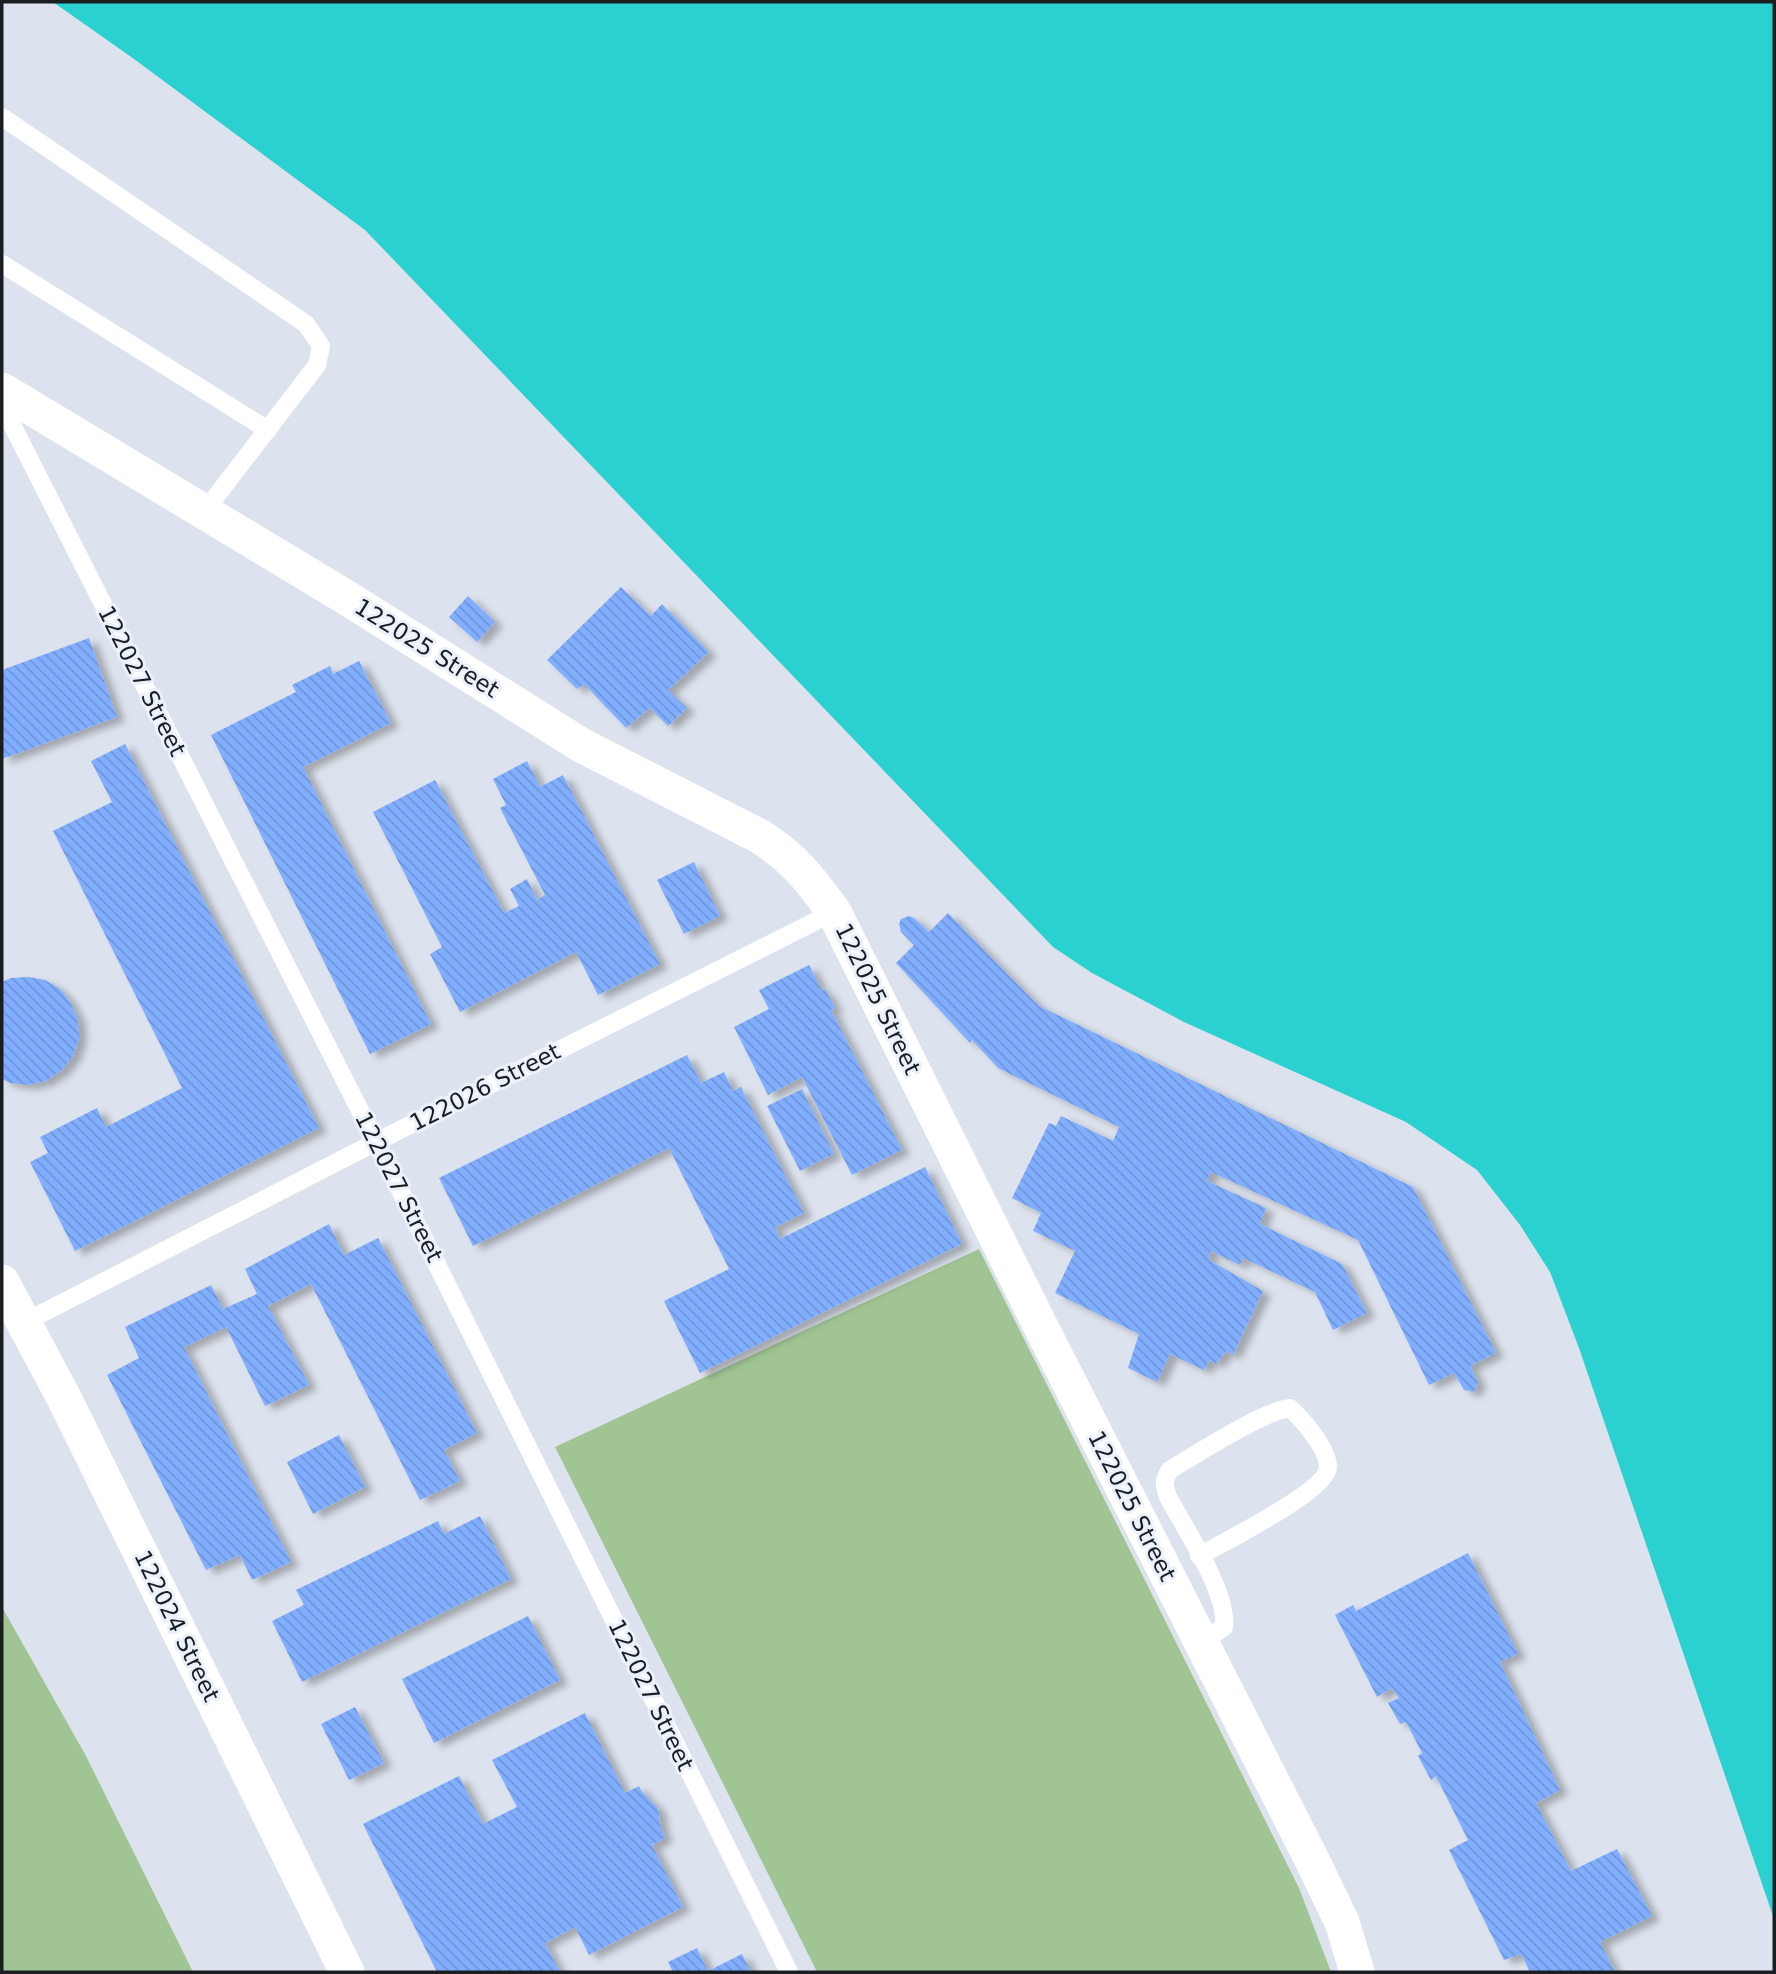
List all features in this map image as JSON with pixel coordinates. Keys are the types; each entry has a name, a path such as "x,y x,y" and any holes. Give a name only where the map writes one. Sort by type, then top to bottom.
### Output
{"street":[{"name":"122025 Street","path":"2,390 347,598 581,745 731,821 782,851 808,875 834,912 1342,1922 1357,1972"},
{"name":"122024 Street","path":"2,1282 132,1534 347,1972"}],"lane":[{"path":"2,117 306,324 321,346 317,365 204,512"},
{"path":"2,264 268,430"},
{"name":"122027 Street","path":"2,405 376,1142 789,1972"},
{"name":"122026 Street","path":"24,1322 834,912"},
{"path":"1199,1556 1285,1507 1314,1488 1325,1476 1328,1466 1323,1453 1306,1423 1290,1408 1281,1409 1255,1422 1170,1470 1165,1477 1164,1486 1168,1497 1199,1556 1219,1593 1225,1612 1224,1626 1201,1643"}],"green space":[{"path":"979,1249 1299,1888 1331,1972 817,1972 555,1447"},
{"path":"2,1607 86,1756 193,1972 2,1972"}],"water":[{"path":"53,2 1774,2 1774,1919 1579,1348 1550,1272 1520,1225 1477,1170 1406,1122 1184,1022 1092,973 1053,947 365,230"}],"building":[{"path":"621,587 651,616 662,604 709,652 668,690 687,708 668,726 650,708 626,728 584,684 577,689 547,660"},
{"path":"468,596 495,622 477,642 449,617"},
{"path":"89,638 117,717 2,759 2,670"},
{"path":"359,661 391,723 303,767 431,1024 370,1054 211,735 296,692 292,685 330,666 333,674"},
{"path":"125,744 319,1128 75,1251 30,1162 48,1153 40,1137 97,1108 106,1127 182,1088 53,831 112,802 91,761"},
{"path":"527,761 540,787 563,775 660,964 598,995 576,952 460,1012 430,954 442,947 373,812 435,780 504,913 519,906 510,889 527,879 537,900 545,895 500,808 506,805 493,779"},
{"path":"694,862 720,916 684,934 657,880"},
{"path":"948,913 1039,1006 1413,1187 1496,1353 1470,1366 1478,1382 1474,1392 1464,1390 1454,1373 1429,1385 1358,1240 1211,1172 1207,1181 1266,1208 1260,1224 1342,1264 1367,1313 1333,1330 1315,1292 1243,1258 1240,1265 1210,1251 1209,1260 1263,1291 1233,1355 1226,1351 1216,1364 1210,1360 1204,1370 1170,1354 1157,1382 1128,1368 1139,1334 1055,1293 1075,1251 1033,1231 1041,1213 1012,1198 1049,1123 1056,1126 1061,1116 1113,1141 1119,1127 998,1068 972,1040 970,1043 896,963 914,945 901,932 901,919 909,916 914,918 929,932"},
{"path":"809,965 822,991 825,989 835,1008 831,1010 902,1150 852,1175 802,1077 768,1095 734,1027 769,1009 759,990"},
{"path":"11,978 45,980 60,989 78,1019 79,1038 73,1056 62,1070 46,1081 28,1085 2,1079 2,982"},
{"path":"687,1055 701,1083 724,1072 733,1091 741,1087 804,1213 775,1227 780,1239 925,1167 962,1244 700,1373 664,1301 729,1269 669,1148 473,1246 439,1178"},
{"path":"802,1089 834,1154 800,1171 767,1106"},
{"path":"329,1224 344,1255 378,1238 477,1433 444,1450 460,1481 420,1500 311,1284 268,1306 309,1385 265,1406 226,1327 184,1347 291,1562 252,1580 240,1555 206,1570 107,1375 139,1358 125,1327 211,1285 223,1309 257,1294 245,1269"},
{"path":"339,1435 365,1487 313,1514 287,1462"},
{"path":"480,1516 511,1579 302,1682 272,1621 304,1605 296,1590 438,1521 444,1534"},
{"path":"1468,1553 1518,1654 1500,1662 1560,1790 1536,1803 1571,1871 1617,1849 1652,1916 1600,1942 1615,1972 1530,1972 1521,1954 1504,1960 1449,1850 1468,1840 1436,1776 1431,1780 1418,1756 1422,1753 1406,1722 1400,1724 1388,1703 1399,1698 1392,1688 1377,1697 1335,1615 1353,1605 1356,1611"},
{"path":"528,1616 560,1680 434,1743 402,1679"},
{"path":"355,1707 384,1763 349,1780 321,1724"},
{"path":"585,1713 625,1793 639,1786 658,1808 665,1838 652,1845 683,1907 589,1955 575,1927 545,1943 560,1972 437,1972 363,1824 459,1776 483,1824 517,1807 492,1760"},
{"path":"697,1948 708,1971 742,1954 751,1972 673,1972 668,1962"}]}
